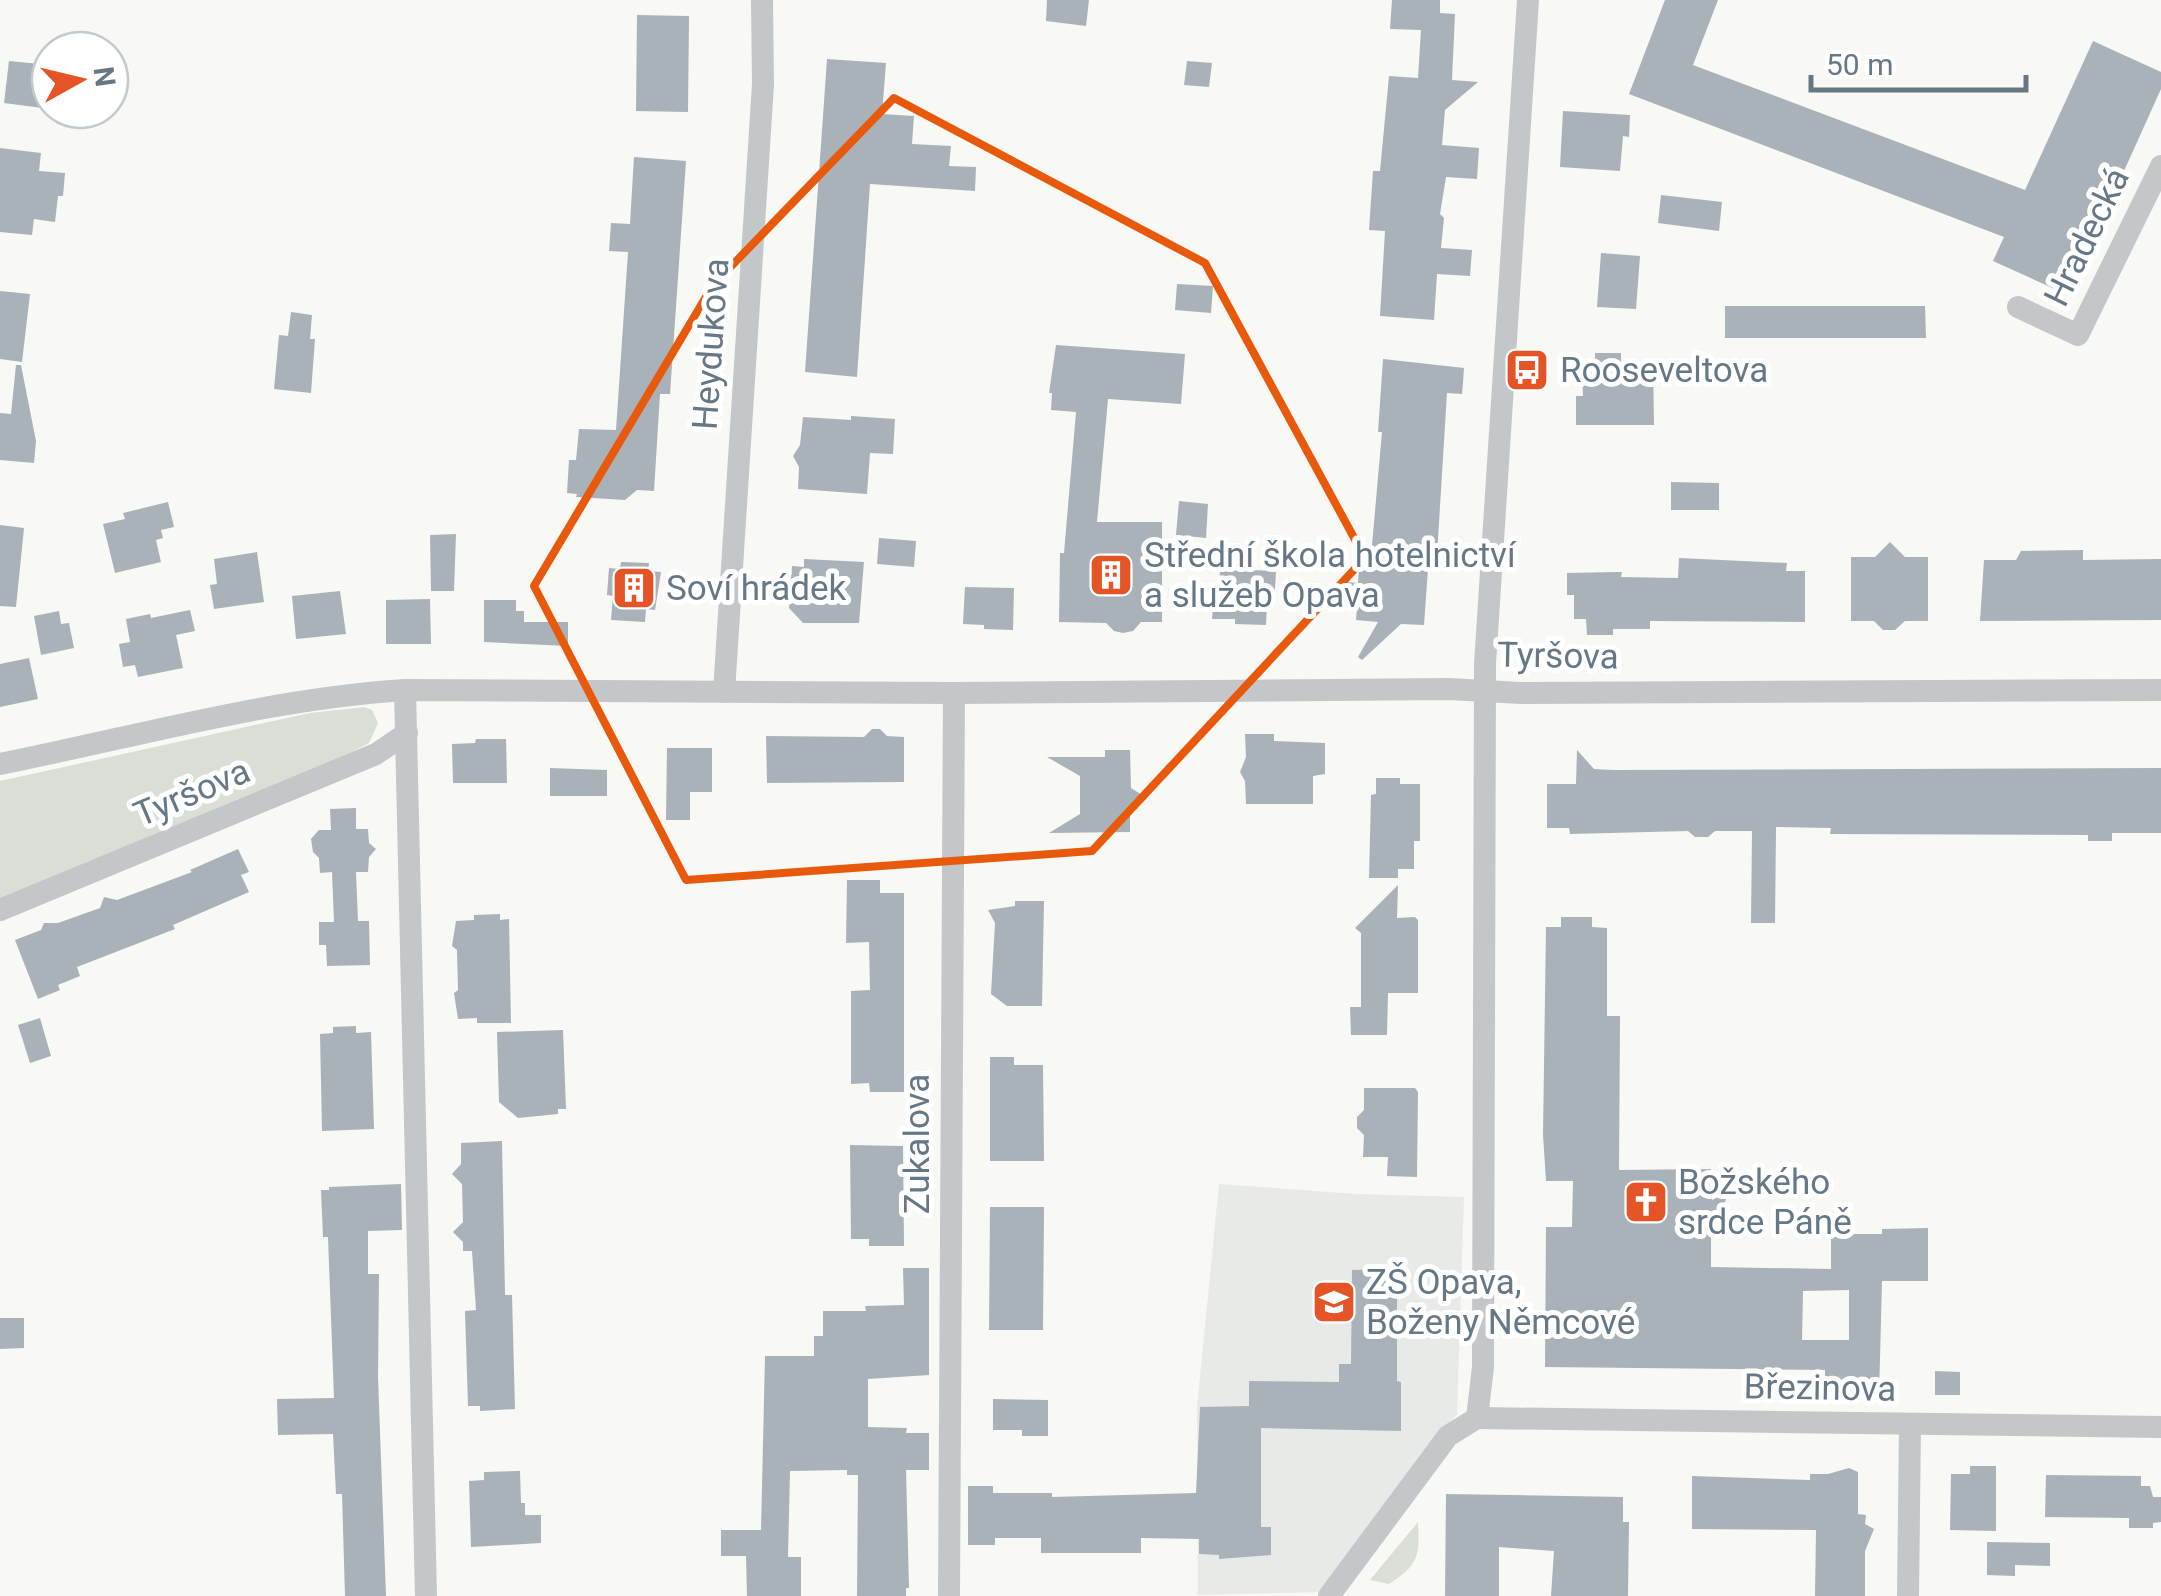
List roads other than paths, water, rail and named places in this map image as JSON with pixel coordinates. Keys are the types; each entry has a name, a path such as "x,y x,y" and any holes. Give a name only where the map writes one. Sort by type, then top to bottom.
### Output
{"street":[{"name":"Heydukova","path":"724,692 764,84 762,0"},
{"path":"1329,1596 1448,1436 1477,1418 1484,1366 1485,689 1528,0"},
{"name":"Hradecká","path":"2018,308 2078,335 2161,166"},
{"name":"Tyršova","path":"0,764 332,695 405,690 2161,690"},
{"path":"405,690 426,1596"},
{"name":"Zukalova","path":"949,1596 954,693"},
{"name":"Tyršova","path":"0,910 376,754 406,734"},
{"name":"Březinova","path":"1477,1418 2161,1427"},
{"path":"1908,1596 1910,1424"}],"place":[{"name":"Rooseveltova","path":"1527,370"},
{"name":"Střední škola hotelnictví a služeb Opava","path":"1111,575"},
{"name":"Soví hrádek","path":"634,588"},
{"name":"Božského srdce Páně","path":"1646,1202"},
{"name":"ZŠ Opava, Boženy Němcové","path":"1334,1302"}]}
